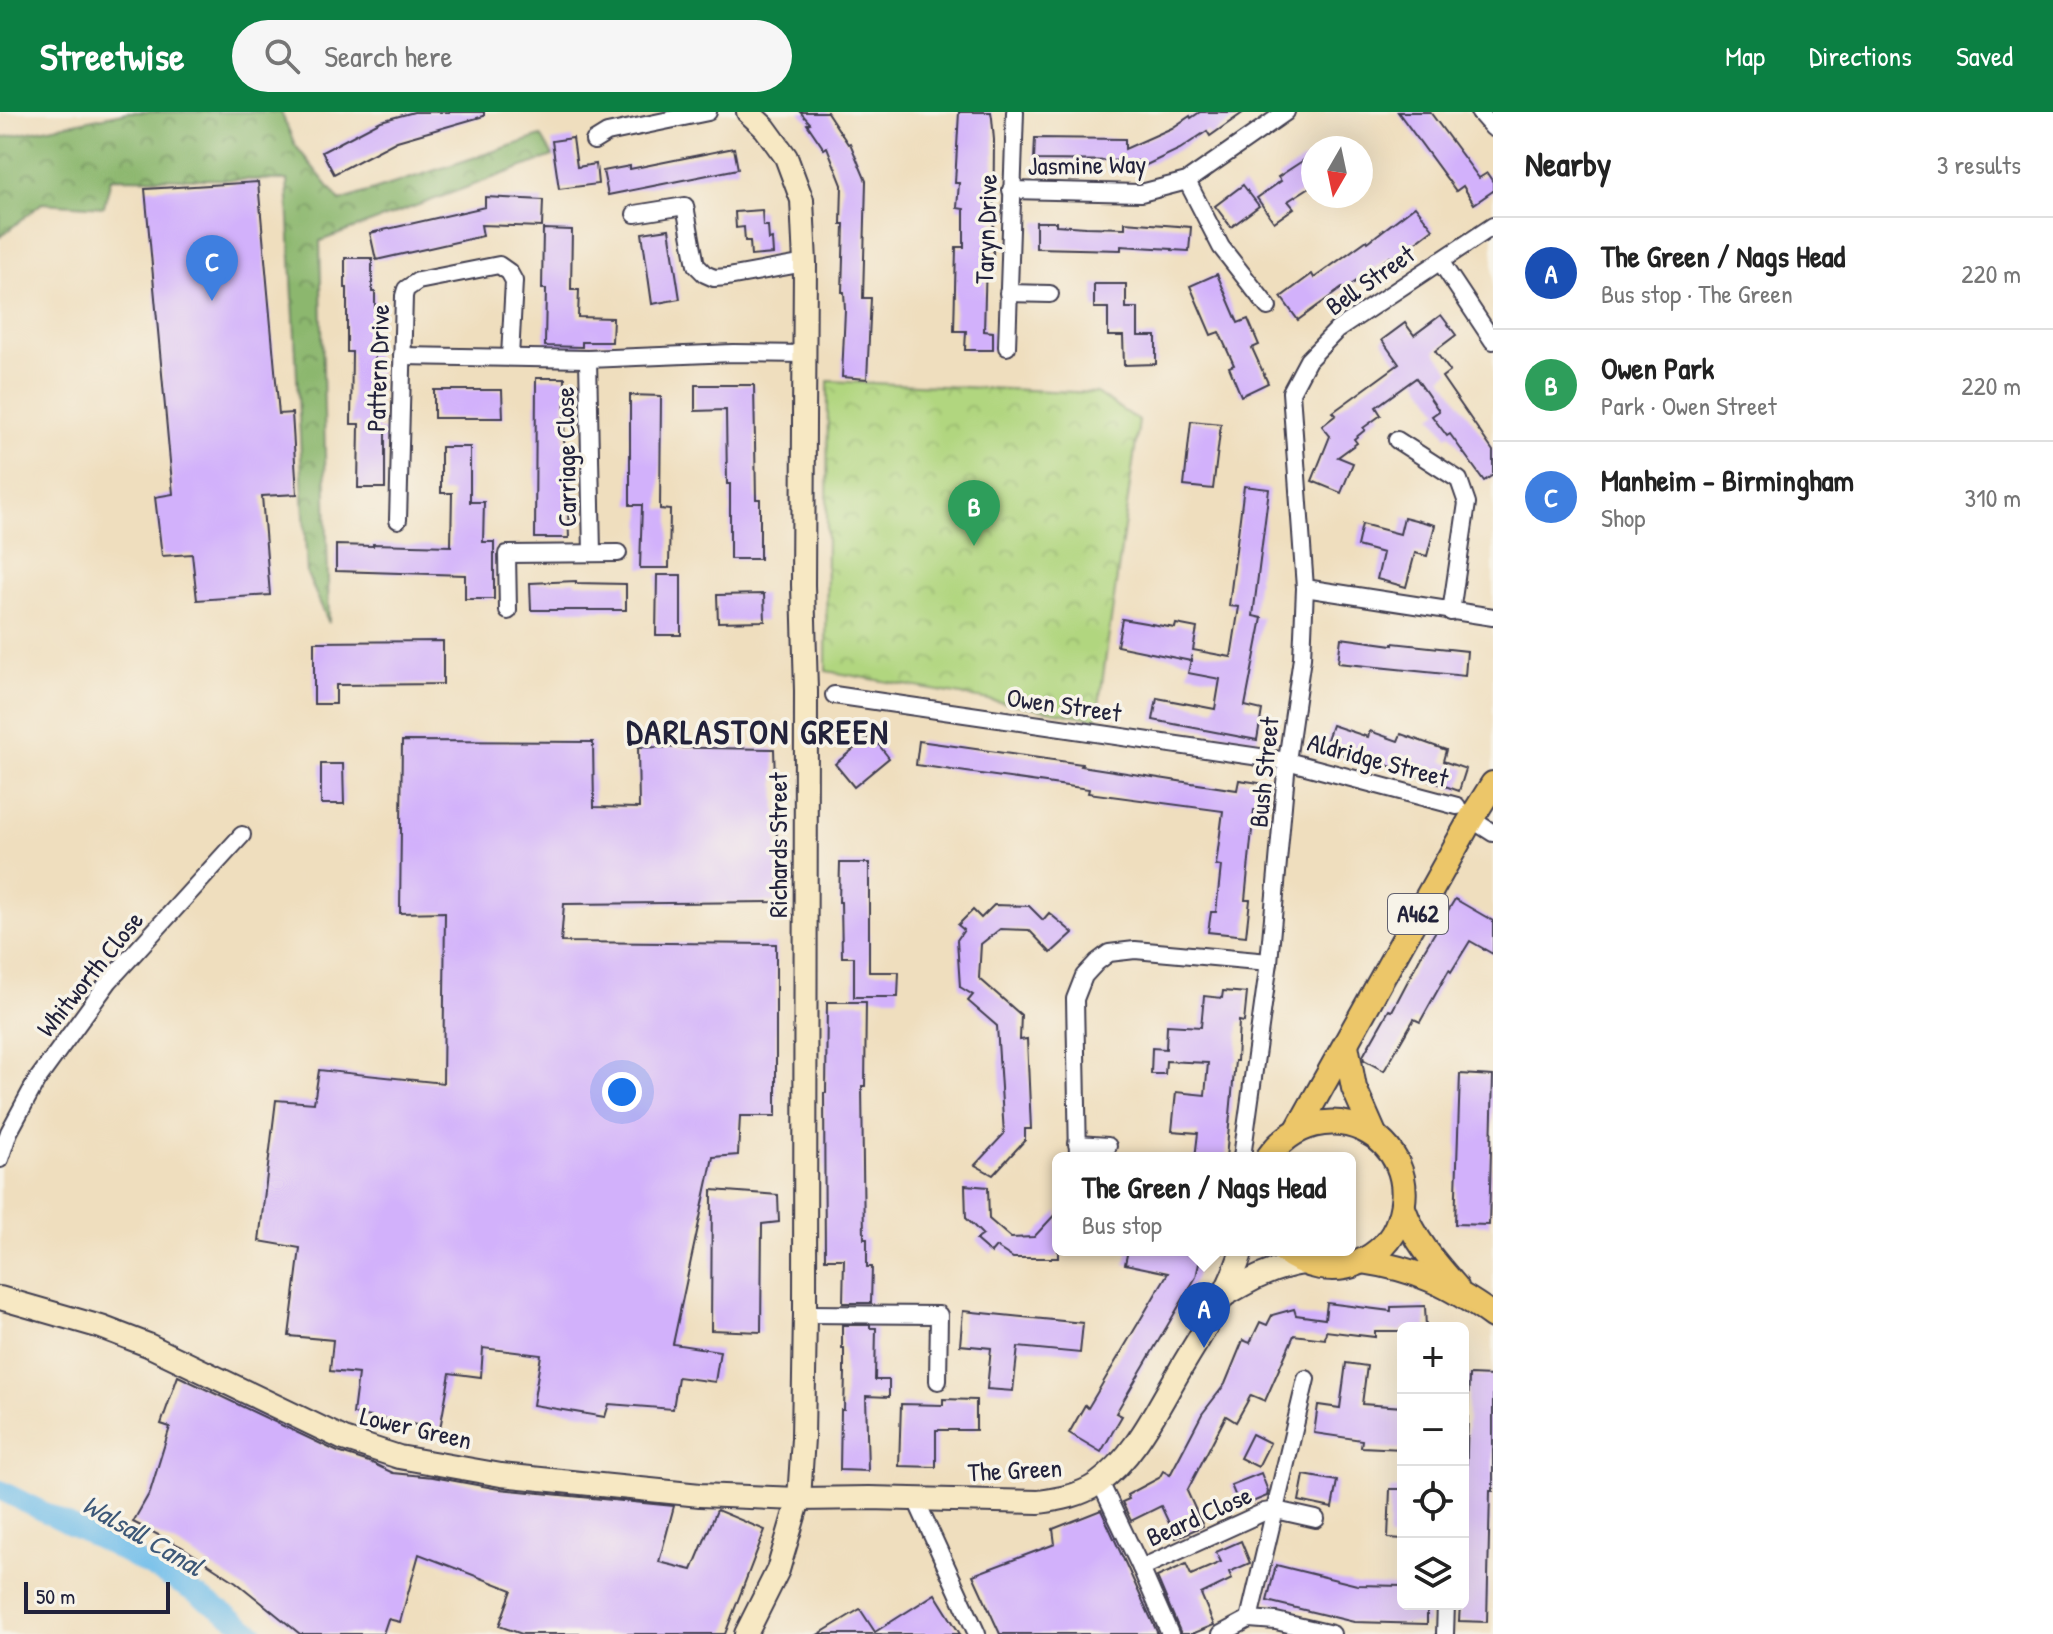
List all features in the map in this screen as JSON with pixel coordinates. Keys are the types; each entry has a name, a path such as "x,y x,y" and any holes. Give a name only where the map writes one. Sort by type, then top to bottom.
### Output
{"main road":[{"name":"A462","path":"1298,1129 1346,1045 1464,812 1493,784"},
{"path":"1293,1256 1304,1263 1327,1268 1362,1261 1391,1237 1403,1208 1404,1192 1397,1163 1375,1136 1354,1088 1346,1045"},
{"path":"1273,1152 1298,1129 1323,1122 1352,1125 1375,1136"},
{"path":"1403,1208 1410,1228 1433,1261 1463,1294 1493,1316"},
{"path":"1362,1261 1417,1273 1463,1294"}],"street":[{"path":"594,141 607,133 708,112"},
{"name":"Richards Street","path":"746,1634 778,1570 799,1499 803,1438 806,691 803,585 805,263 802,200 786,157 765,128 748,112"},
{"name":"Taryn Drive","path":"1007,347 1015,112"},
{"name":"Jasmine Way","path":"1011,190 1141,193 1187,181 1286,112"},
{"path":"1479,112 1493,128"},
{"path":"1187,181 1221,247 1268,307"},
{"path":"635,214 685,206 696,265 714,278 805,263"},
{"name":"Bell Street","path":"1291,392 1308,360 1337,330 1493,226"},
{"path":"1440,261 1493,341"},
{"name":"Pattern Drive","path":"398,520 406,289 418,281 499,265 509,272 514,281 510,357"},
{"path":"1008,293 1050,294"},
{"path":"402,356 588,359 733,353 805,354"},
{"name":"Carriage Close","path":"588,359 592,553"},
{"name":"Bush Street","path":"1243,1152 1269,962 1287,761 1302,658 1305,588 1291,392"},
{"path":"1397,440 1459,480 1467,503 1451,612"},
{"name":"Carriage Close","path":"508,611 507,554 618,553"},
{"path":"1305,588 1493,617"},
{"name":"Owen Street","path":"834,695 1287,761"},
{"name":"Aldridge Street","path":"1287,761 1464,812 1493,833"},
{"name":"Whitworth Close","path":"0,1159 9,1132 37,1080 109,981 242,835"},
{"path":"1108,1146 1078,1151 1075,999 1084,976 1109,953 1135,950 1269,962"},
{"name":"The Green","path":"799,1499 1039,1502 1066,1499 1084,1491 1100,1482 1146,1428 1225,1295 1240,1256"},
{"name":"The Green","path":"1225,1295 1261,1274 1304,1263"},
{"name":"Lower Green","path":"0,1298 101,1327 148,1345 344,1439 399,1457 501,1475 700,1495 799,1499"},
{"path":"805,1314 939,1315 938,1381"},
{"name":"Beard Close","path":"1249,1619 1306,1379"},
{"path":"1100,1482 1170,1634"},
{"path":"916,1500 977,1634"},
{"name":"Beard Close","path":"1141,1568 1264,1512 1276,1510 1316,1519"},
{"path":"1445,1634 1446,1610"},
{"path":"1221,1634 1249,1619 1276,1621 1332,1634"}],"green space":[{"path":"128,112 281,112 295,145 340,201 541,136 553,156 320,241 329,623 307,574 287,180 111,178 104,207 42,203 0,237 0,138"},
{"path":"828,381 1096,393 1139,421 1097,719 826,671"}],"building":[{"path":"414,112 484,112 484,116 397,141 334,174 322,152 381,121"},
{"path":"800,112 827,112 850,143 866,181 863,298 871,298 867,379 842,377 845,310 842,292 842,185 827,147 824,149 807,124 810,123"},
{"path":"959,112 991,112 992,118 993,259 986,260 984,331 993,332 993,350 965,350 966,331 954,331 956,247 964,247 964,209 957,208 959,183 955,183"},
{"path":"1200,112 1244,112 1210,136 1207,131 1180,149 1142,167 1140,161 1034,160 1035,138 1125,139 1125,149"},
{"path":"1398,112 1430,112 1479,178 1487,173 1493,182 1493,191 1474,204 1463,186 1456,191"},
{"path":"573,138 577,167 596,164 598,184 559,189 552,141"},
{"path":"734,148 738,169 608,195 603,171 630,166 630,169"},
{"path":"1301,162 1301,193 1288,201 1294,208 1274,222 1257,198 1281,181 1278,177"},
{"path":"258,182 279,414 292,413 297,494 262,496 270,595 197,600 192,554 162,556 155,497 173,494 145,189"},
{"path":"1243,185 1259,206 1231,227 1215,206"},
{"path":"485,197 543,200 542,227 481,225 483,236 376,260 370,233 485,207"},
{"path":"1415,206 1433,229 1392,260 1390,257 1298,320 1281,297 1312,274 1314,278 1368,242"},
{"path":"762,210 763,226 768,226 773,254 751,256 750,241 745,241 744,227 736,228 735,212"},
{"path":"1036,222 1086,227 1125,228 1125,222 1191,227 1189,251 1121,246 1121,250 1036,248"},
{"path":"543,229 572,230 571,290 579,290 578,317 613,318 612,342 582,342 582,347 545,346"},
{"path":"669,229 680,299 652,304 642,233"},
{"path":"345,258 372,258 375,365 379,365 378,430 385,430 385,488 358,488 359,424 351,424 352,352 347,352"},
{"path":"1217,274 1238,323 1248,319 1259,345 1252,348 1268,383 1241,396 1229,367 1234,365 1219,332 1211,335 1190,286"},
{"path":"1094,284 1126,284 1126,308 1138,308 1138,336 1156,336 1156,364 1124,365 1123,336 1108,336 1108,308 1094,308"},
{"path":"1441,315 1456,335 1435,351 1450,371 1442,377 1493,451 1493,475 1484,481 1450,434 1447,436 1432,416 1439,411 1416,378 1376,407 1381,415 1363,428 1365,430 1354,439 1357,443 1338,457 1353,463 1341,493 1312,481 1330,436 1322,426 1336,415 1333,412 1399,364 1382,340 1405,323 1414,335"},
{"path":"536,378 565,378 564,458 569,538 535,538"},
{"path":"695,385 754,385 760,559 730,559 726,410 695,411"},
{"path":"434,390 502,390 503,418 434,418"},
{"path":"630,395 661,396 660,509 670,510 669,568 640,568 642,505 630,505"},
{"path":"1191,421 1221,424 1213,489 1184,486"},
{"path":"441,447 470,447 470,502 484,502 483,542 494,542 494,599 465,599 465,575 336,571 336,545 451,546 452,493 441,493"},
{"path":"1244,486 1269,489 1253,616 1262,618 1245,706 1262,710 1257,740 1153,720 1157,698 1215,709 1220,679 1188,673 1191,661 1117,646 1122,619 1175,628 1176,624 1197,628 1193,650 1231,657 1239,607 1229,606"},
{"path":"1404,517 1435,525 1427,556 1415,553 1406,587 1377,579 1383,553 1357,546 1362,524 1400,534"},
{"path":"657,575 681,575 681,635 656,635"},
{"path":"576,581 626,584 626,610 531,610 530,583"},
{"path":"764,594 765,621 718,622 717,595"},
{"path":"1341,638 1467,651 1465,676 1338,663"},
{"path":"443,641 443,684 336,685 336,704 314,704 314,642"},
{"path":"1332,725 1368,737 1370,731 1398,741 1401,734 1446,750 1443,761 1466,769 1459,791 1361,756 1359,761 1324,748"},
{"path":"871,735 889,758 854,787 835,764"},
{"path":"402,741 593,742 594,807 639,808 638,747 774,749 779,902 564,904 561,942 776,944 776,1116 740,1116 738,1155 713,1157 673,1344 720,1351 715,1382 678,1377 673,1409 609,1404 605,1417 533,1405 541,1355 483,1348 481,1377 450,1373 440,1429 353,1414 358,1374 330,1371 333,1340 289,1336 300,1248 259,1241 276,1100 314,1103 319,1070 443,1083 445,912 400,913"},
{"path":"919,741 1237,790 1239,780 1266,784 1262,811 1254,810 1245,900 1250,900 1246,936 1208,932 1211,912 1216,912 1221,866 1216,865 1223,811 916,765"},
{"path":"321,764 343,764 344,804 321,804"},
{"path":"840,863 869,863 869,972 899,972 898,997 854,997 854,957 842,957"},
{"path":"1455,899 1493,921 1493,954 1470,941 1451,972 1449,970 1420,1022 1414,1019 1384,1071 1364,1060 1363,1056"},
{"path":"994,905 1029,906 1043,920 1049,913 1073,933 1051,953 1029,930 1000,929 981,944 979,978 1021,1015 1020,1040 1027,1039 1031,1129 1025,1129 1025,1140 993,1175 975,1165 1004,1134 997,1026 968,1001 973,995 960,987 957,940 964,930 958,925 973,910 981,918"},
{"path":"1223,991 1247,993 1244,1022 1239,1021 1227,1152 1196,1152 1198,1133 1172,1131 1176,1092 1205,1095 1208,1063 1166,1061 1165,1074 1151,1074 1152,1048 1166,1049 1167,1025 1201,1027 1204,996 1222,998"},
{"path":"827,1002 866,1002 865,1086 862,1086 864,1239 867,1239 867,1267 872,1267 871,1303 843,1303 844,1259 825,1259"},
{"path":"1460,1074 1493,1076 1489,1225 1455,1224"},
{"path":"965,1185 988,1187 989,1219 1011,1238 1034,1237 1052,1218 1052,1256 1058,1258 1013,1258 996,1247 991,1253 976,1240 983,1235 966,1218"},
{"path":"712,1190 778,1195 779,1222 762,1224 761,1332 711,1330"},
{"path":"1127,1256 1201,1256 1196,1277 1116,1413 1122,1416 1101,1452 1069,1433 1085,1405 1088,1408 1168,1273 1125,1264"},
{"path":"1327,1303 1391,1311 1391,1307 1425,1306 1426,1322 1397,1322 1397,1331 1375,1331 1375,1337 1326,1331 1325,1339 1294,1335 1265,1401 1251,1395 1236,1422 1226,1416 1187,1491 1203,1526 1176,1538 1161,1506 1131,1521 1122,1502 1129,1499 1127,1495 1159,1478 1163,1471 1170,1475 1202,1414 1225,1384 1243,1340 1250,1343 1260,1322 1267,1325 1272,1315 1294,1309 1296,1315 1325,1319"},
{"path":"963,1311 1083,1323 1080,1353 1018,1347 1013,1391 987,1389 991,1348 960,1345"},
{"path":"842,1325 870,1325 870,1328 876,1328 875,1380 889,1380 889,1397 866,1396 868,1471 840,1470 845,1373"},
{"path":"1346,1363 1367,1366 1362,1404 1397,1407 1397,1449 1361,1447 1362,1440 1314,1433 1318,1405 1340,1408"},
{"path":"1469,1375 1493,1376 1493,1491 1490,1491 1487,1622 1459,1621 1460,1610 1469,1610"},
{"path":"178,1376 338,1452 393,1473 499,1489 674,1506 659,1562 692,1570 717,1510 765,1530 725,1634 522,1634 499,1626 512,1590 419,1554 400,1622 388,1619 383,1634 300,1634 236,1582 182,1547 133,1522 150,1492 170,1427 161,1424"},
{"path":"943,1399 976,1400 976,1430 936,1430 936,1467 899,1466 901,1404 943,1405"},
{"path":"1252,1434 1270,1443 1258,1467 1240,1458"},
{"path":"1261,1473 1267,1496 1240,1507 1231,1485"},
{"path":"1304,1475 1337,1481 1332,1508 1299,1501"},
{"path":"1390,1489 1397,1489 1397,1539 1388,1538"},
{"path":"1101,1510 1158,1634 1000,1634 973,1575 1055,1544 1053,1529"},
{"path":"1241,1541 1250,1563 1229,1572 1232,1579 1201,1594 1214,1625 1192,1634 1181,1634 1157,1577 1186,1564 1191,1575 1221,1562 1216,1552"},
{"path":"1276,1565 1357,1585 1397,1586 1397,1610 1427,1610 1427,1624 1354,1622 1267,1601"},
{"path":"935,1594 960,1634 819,1634 860,1609 875,1632"}],"waterway":[{"name":"Walsall Canal","path":"0,1490 163,1574 255,1634"}],"place":[{"name":"Manheim - Birmingham","path":"212,301"},
{"name":"Owen Park","path":"974,546"},
{"name":"The Green / Nags Head","path":"1204,1348"}],"district":[{"name":"DARLASTON GREEN","path":"758,732"}]}
